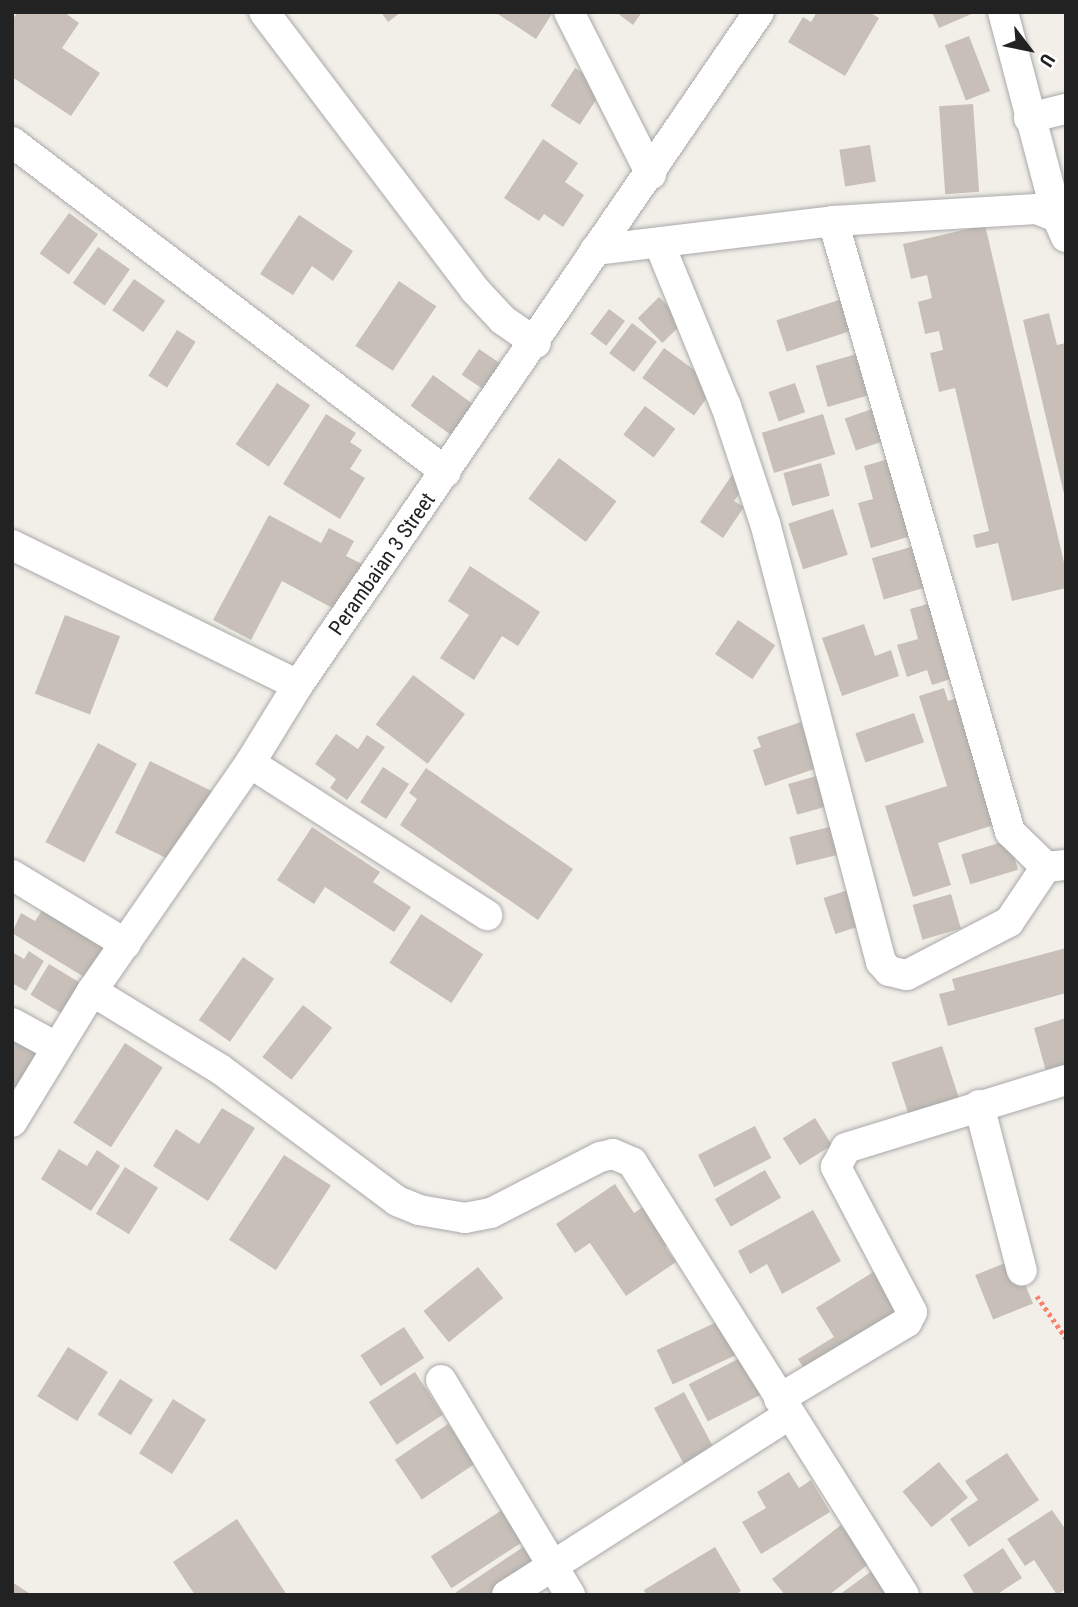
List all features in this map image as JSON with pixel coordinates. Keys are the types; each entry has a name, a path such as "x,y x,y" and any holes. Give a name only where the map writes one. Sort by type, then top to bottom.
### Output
{"street":[{"path":"264,12 475,290 503,320 536,343"},
{"path":"569,12 651,174"},
{"name":"Perambaian 3 Street","path":"12,1122 92,991 250,763 298,685 536,343 595,250 651,174 759,12"},
{"path":"1003,12 1029,118 1061,227"},
{"path":"1029,118 1066,109"},
{"path":"12,142 446,472"},
{"path":"595,250 833,221 1037,209 1061,227"},
{"path":"659,243 726,406 765,523 881,962 889,971 906,975 1009,922 1056,866 1010,832 833,221"},
{"path":"12,545 298,685"},
{"path":"250,763 487,915"},
{"path":"12,875 126,944"},
{"path":"92,991 220,1069 397,1201 419,1210 465,1218 491,1213 600,1157 622,1156 641,1171 784,1407 904,1595"},
{"path":"12,1023 56,1047"},
{"path":"507,1595 907,1322 912,1312 836,1167 837,1160 846,1149 979,1105 1066,1080"},
{"path":"979,1105 1022,1271"},
{"path":"441,1380 570,1595"}],"path":[{"path":"1022,1271 1066,1338"}],"building":[{"path":"18,12 64,12 79,23 62,48 100,73 71,116 12,77 12,20"},
{"path":"381,12 401,12 388,22"},
{"path":"495,12 553,12 536,39"},
{"path":"616,12 642,12 633,25"},
{"path":"817,12 869,12 879,18 845,76 788,42 803,17 811,22"},
{"path":"932,12 976,12 939,28"},
{"path":"969,36 990,91 966,100 945,45"},
{"path":"575,68 604,87 580,125 550,106"},
{"path":"973,104 979,192 945,194 939,106"},
{"path":"543,139 578,163 565,182 584,195 563,227 544,214 539,221 504,198"},
{"path":"870,145 876,182 845,186 839,150"},
{"path":"69,213 98,234 69,275 40,253"},
{"path":"299,215 353,251 333,281 312,266 293,295 260,274"},
{"path":"985,225 1066,571 1066,588 1012,601 998,543 976,548 973,535 989,531 955,388 939,392 930,353 943,350 939,331 925,334 918,302 932,298 927,275 911,279 903,244"},
{"path":"98,247 130,269 105,305 73,283"},
{"path":"134,279 165,301 143,332 112,310"},
{"path":"399,281 436,306 393,371 355,346"},
{"path":"659,297 684,322 663,343 638,318"},
{"path":"845,298 855,329 787,352 777,320"},
{"path":"609,309 625,321 606,346 590,334"},
{"path":"1049,313 1057,345 1066,343 1065,498 1023,320"},
{"path":"632,323 657,342 634,372 609,353"},
{"path":"177,330 196,342 167,387 148,376"},
{"path":"664,348 716,386 694,416 642,378"},
{"path":"479,349 512,371 495,397 462,375"},
{"path":"860,353 872,394 828,407 816,366"},
{"path":"433,375 479,409 457,439 411,406"},
{"path":"277,383 310,405 269,467 236,444"},
{"path":"795,383 805,412 779,421 769,392"},
{"path":"645,406 675,429 654,458 623,435"},
{"path":"875,408 886,440 856,451 845,418"},
{"path":"326,414 356,433 350,442 362,450 350,469 365,478 340,519 283,484"},
{"path":"823,414 835,454 774,473 762,433"},
{"path":"899,456 921,533 871,548 858,503 873,499 864,466"},
{"path":"559,458 617,501 586,542 528,499"},
{"path":"821,463 830,496 792,506 783,473"},
{"path":"734,472 748,482 734,501 744,507 723,538 700,522"},
{"path":"833,509 848,555 803,569 788,524"},
{"path":"269,515 321,543 329,528 354,541 346,556 362,564 338,611 282,581 251,640 213,620"},
{"path":"918,545 930,586 884,600 872,558"},
{"path":"470,566 540,612 518,646 502,636 474,680 440,658 469,615 448,601"},
{"path":"938,601 960,676 932,685 927,670 907,677 897,645 918,639 910,609"},
{"path":"65,615 120,636 90,715 35,693"},
{"path":"738,620 775,645 752,679 715,654"},
{"path":"864,624 875,656 891,650 899,676 842,696 822,638"},
{"path":"413,675 465,714 428,764 376,725"},
{"path":"944,688 948,701 966,695 1006,821 938,843 951,885 913,897 885,806 947,786 919,696"},
{"path":"914,713 924,742 865,762 855,733"},
{"path":"801,722 817,768 765,786 753,750 761,747 757,737"},
{"path":"336,734 358,749 367,735 385,747 347,800 330,788 336,779 315,764"},
{"path":"98,743 137,764 84,863 45,842"},
{"path":"150,761 212,791 177,863 115,833"},
{"path":"383,767 409,784 386,819 360,802"},
{"path":"426,768 573,869 538,920 400,825 417,799 409,793"},
{"path":"820,775 829,806 797,815 788,784"},
{"path":"833,826 840,854 796,865 789,837"},
{"path":"312,827 380,872 373,882 411,907 394,932 325,887 314,904 277,880"},
{"path":"1009,840 1018,870 970,884 961,855"},
{"path":"854,888 866,924 835,934 824,898"},
{"path":"951,894 961,929 922,940 913,905"},
{"path":"47,903 112,944 89,980 12,933 21,913 35,921"},
{"path":"421,914 483,954 451,1003 389,963"},
{"path":"1066,948 1066,993 948,1026 939,994 955,990 952,979"},
{"path":"29,951 44,961 26,991 12,983 12,952 24,959"},
{"path":"243,957 274,979 230,1042 199,1020"},
{"path":"49,964 87,987 68,1018 30,995"},
{"path":"303,1005 332,1028 292,1080 262,1057"},
{"path":"1066,1018 1066,1077 1049,1082 1034,1028"},
{"path":"12,1031 48,1053 24,1092 12,1085"},
{"path":"125,1043 163,1068 111,1147 73,1123"},
{"path":"942,1046 961,1106 911,1122 892,1062"},
{"path":"222,1108 255,1128 208,1201 153,1166 176,1129 199,1144"},
{"path":"815,1118 832,1145 800,1165 783,1138"},
{"path":"755,1126 771,1158 714,1187 698,1155"},
{"path":"59,1149 87,1166 97,1150 120,1166 91,1211 41,1179"},
{"path":"284,1155 331,1185 276,1270 229,1240"},
{"path":"125,1167 158,1188 129,1234 96,1214"},
{"path":"765,1170 781,1198 731,1227 715,1199"},
{"path":"615,1184 634,1213 652,1201 677,1239 665,1247 676,1262 626,1296 590,1243 575,1253 556,1224"},
{"path":"813,1210 841,1261 782,1294 767,1264 750,1274 738,1251"},
{"path":"1015,1259 1033,1304 993,1320 975,1275"},
{"path":"478,1267 503,1298 449,1342 424,1311"},
{"path":"878,1269 908,1317 810,1378 798,1359 834,1337 816,1308"},
{"path":"721,1320 737,1354 673,1384 657,1350"},
{"path":"404,1327 424,1358 381,1386 360,1355"},
{"path":"68,1347 108,1372 77,1421 37,1396"},
{"path":"744,1356 763,1393 708,1422 689,1384"},
{"path":"415,1372 443,1415 397,1445 369,1402"},
{"path":"120,1379 153,1400 131,1435 98,1415"},
{"path":"684,1392 717,1454 687,1470 654,1408"},
{"path":"173,1399 206,1420 172,1474 139,1453"},
{"path":"448,1424 475,1464 422,1500 395,1460"},
{"path":"1007,1453 1039,1500 969,1547 950,1519 978,1500 965,1481"},
{"path":"939,1462 968,1498 931,1527 902,1492"},
{"path":"789,1472 799,1488 811,1480 830,1512 761,1554 742,1522 766,1508 757,1492"},
{"path":"502,1510 523,1542 451,1588 431,1556"},
{"path":"1052,1510 1066,1530 1066,1589 1057,1595 1034,1560 1025,1566 1007,1539"},
{"path":"237,1519 287,1595 195,1595 173,1562"},
{"path":"841,1525 871,1562 829,1595 785,1595 772,1579"},
{"path":"523,1547 539,1571 503,1595 452,1595"},
{"path":"715,1547 741,1591 735,1595 646,1595 644,1590"},
{"path":"1003,1548 1022,1578 996,1595 975,1595 963,1575"},
{"path":"873,1570 892,1595 839,1595"},
{"path":"12,1582 32,1595 12,1595"}]}
